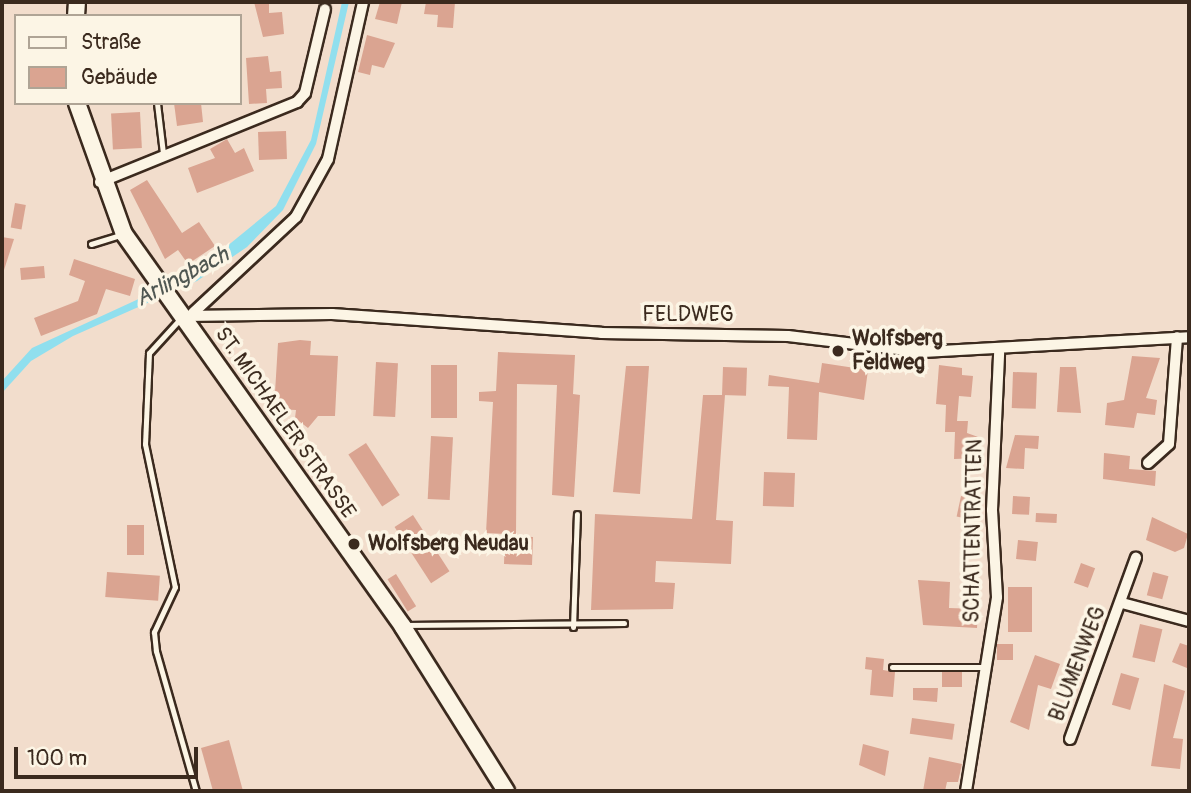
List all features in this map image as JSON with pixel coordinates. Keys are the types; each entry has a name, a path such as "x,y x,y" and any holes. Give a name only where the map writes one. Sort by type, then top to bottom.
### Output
{"main road":[{"name":"ST. MICHAELER STRASSE","path":"79,105 100,182 124,234 155,280 185,311 403,627 506,791"}],"street":[{"path":"185,311 261,256 302,205 328,159 363,2"},
{"path":"100,182 163,153 297,102 305,93 324,9"},
{"name":"FELDWEG","path":"185,311 332,314 999,353 1189,337"},
{"path":"1148,463 1170,444 1177,337"},
{"name":"SCHATTENTRATTEN","path":"966,791 988,668 997,597 992,510 999,353"},
{"name":"BLUMENWEG","path":"1070,739 1122,603 1136,558"},
{"name":"BLUMENWEG","path":"1122,603 1189,621"}],"lane":[{"path":"157,105 163,153"},
{"path":"91,244 124,234"},
{"path":"185,311 168,326 149,353 145,444 175,587 154,632 156,651 196,791"},
{"path":"572,627 577,514"},
{"path":"403,627 413,621 572,627 624,623"},
{"path":"892,667 988,668"}],"water":[{"path":"342,2 349,2 316,144 283,210 247,247 197,281 73,336 31,361 2,393 2,381 32,348 193,274 276,206 311,140"}],"building":[{"path":"254,2 269,2 269,13 282,12 284,34 263,37"},
{"path":"380,2 402,2 397,24 375,19"},
{"path":"426,2 455,2 453,28 437,27 438,15 424,14"},
{"path":"367,35 395,43 384,68 372,65 370,75 358,72"},
{"path":"268,56 270,72 281,71 282,88 266,89 267,103 249,104 246,58"},
{"path":"174,105 201,105 203,122 177,126"},
{"path":"140,112 142,148 113,149 111,114"},
{"path":"286,131 287,159 259,160 258,132"},
{"path":"227,139 235,153 244,148 254,171 197,193 188,168 215,158 210,149"},
{"path":"147,180 182,233 199,222 215,246 188,264 178,250 165,259 130,190"},
{"path":"15,203 26,205 21,230 11,228"},
{"path":"2,237 14,239 4,270 2,270"},
{"path":"74,259 135,279 130,296 106,289 97,314 41,336 34,318 78,301 85,281 69,275"},
{"path":"44,266 45,278 21,280 20,268"},
{"path":"311,341 310,355 338,356 335,416 318,416 308,428 295,418 296,410 274,409 278,343"},
{"path":"498,352 575,355 573,394 580,395 574,497 552,495 557,385 517,384 516,536 533,537 532,565 504,564 505,534 486,533 493,402 479,401 479,392 496,391"},
{"path":"1132,356 1160,358 1146,398 1157,400 1155,415 1137,413 1134,428 1105,425 1107,403 1124,400"},
{"path":"376,362 398,363 395,417 373,416"},
{"path":"822,363 868,370 864,400 819,392 817,440 787,439 789,387 768,386 769,375 819,383"},
{"path":"431,365 457,365 457,418 431,418"},
{"path":"939,365 962,368 962,375 973,376 971,397 959,396 957,421 968,421 967,433 981,438 980,458 954,459 955,432 945,432 946,405 936,404"},
{"path":"626,366 649,366 640,494 613,492"},
{"path":"723,367 747,368 746,396 722,395"},
{"path":"1060,367 1076,367 1081,413 1057,412"},
{"path":"1013,372 1037,373 1036,409 1012,408"},
{"path":"703,395 725,395 716,520 733,521 731,564 656,561 655,582 675,583 673,609 591,610 595,514 692,519"},
{"path":"1015,435 1039,436 1038,449 1025,448 1024,469 1006,468"},
{"path":"431,436 453,437 450,500 428,499"},
{"path":"366,443 400,495 382,506 348,454"},
{"path":"1104,453 1130,456 1129,469 1156,471 1155,486 1103,479"},
{"path":"764,472 795,473 794,507 763,506"},
{"path":"961,496 980,500 975,520 957,517"},
{"path":"1013,496 1030,497 1029,515 1012,514"},
{"path":"1036,513 1057,514 1057,523 1036,522"},
{"path":"413,515 449,571 431,583 395,527"},
{"path":"1152,517 1188,534 1184,548 1175,552 1146,540"},
{"path":"127,525 144,525 144,555 127,555"},
{"path":"1018,540 1038,542 1036,561 1016,559"},
{"path":"1081,563 1095,568 1088,588 1074,583"},
{"path":"107,572 160,576 158,601 105,597"},
{"path":"1153,572 1168,576 1162,599 1147,595"},
{"path":"396,574 416,606 408,612 388,579"},
{"path":"918,580 950,582 949,608 978,609 977,628 923,625"},
{"path":"1008,587 1032,587 1032,632 1008,632"},
{"path":"1140,624 1162,629 1155,662 1132,657"},
{"path":"1180,643 1189,646 1187,668 1172,662"},
{"path":"997,644 1013,644 1013,660 997,660"},
{"path":"1035,655 1060,664 1051,689 1038,685 1029,730 1010,722"},
{"path":"866,657 884,659 883,670 895,672 893,697 870,695 872,670 865,669"},
{"path":"942,672 962,672 962,687 942,687"},
{"path":"1121,673 1139,678 1130,710 1112,705"},
{"path":"1164,684 1185,691 1173,738 1183,739 1180,769 1151,766"},
{"path":"913,688 938,688 937,702 913,700"},
{"path":"912,718 955,724 952,740 910,734"},
{"path":"229,740 243,791 213,791 201,748"},
{"path":"863,744 889,751 885,776 859,765"},
{"path":"929,757 962,764 958,782 947,782 945,791 923,791"}],"place":[{"name":"Wolfsberg Feldweg","path":"838,351"},
{"name":"Wolfsberg Neudau","path":"354,544"}],"water label":[{"name":"Arlingbach","path":"182,277"}]}
